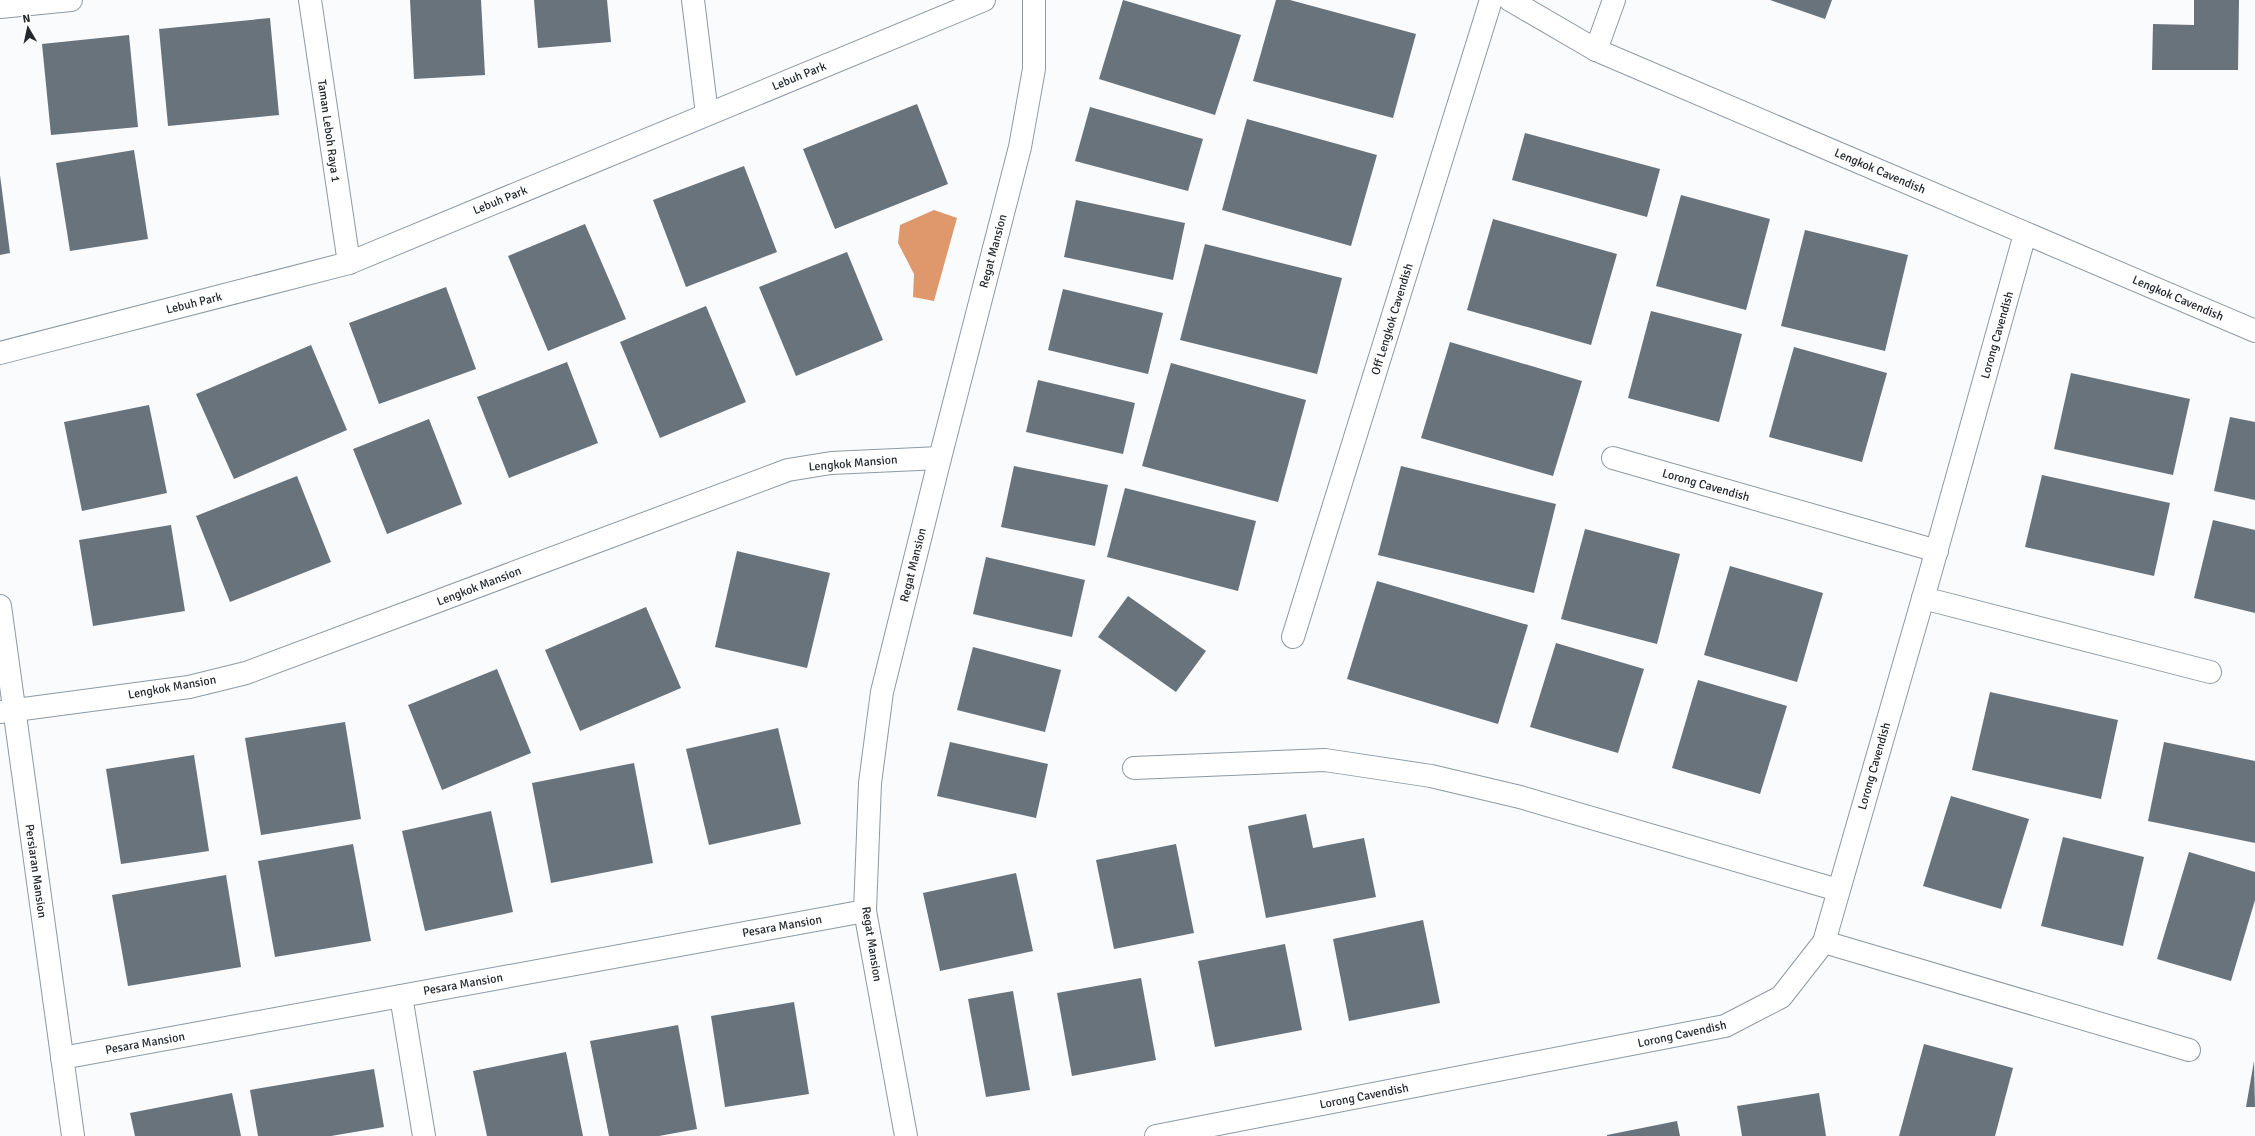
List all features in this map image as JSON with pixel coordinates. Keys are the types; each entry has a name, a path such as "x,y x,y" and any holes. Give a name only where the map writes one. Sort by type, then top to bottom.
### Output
{"street":[{"path":"0,7 70,0"},
{"name":"Taman Leboh Raya 1","path":"310,0 349,263"},
{"path":"693,0 707,114"},
{"name":"Lebuh Park","path":"0,352 349,263 984,0"},
{"name":"Regat Mansion","path":"906,1136 865,911 870,783 882,692 940,458 1020,147 1034,69 1034,0"},
{"name":"Off Lengkok Cavendish","path":"1293,637 1491,0"},
{"name":"Lengkok Cavendish","path":"1510,0 1596,50 2255,331"},
{"path":"1596,50 1614,0"},
{"name":"Lorong Cavendish","path":"1156,1136 1725,1026 1781,997 1824,942 1937,551 2025,234"},
{"name":"Lengkok Mansion","path":"7,711 189,687 246,673 788,470 831,463 940,458"},
{"name":"Lorong Cavendish","path":"1613,458 1937,551"},
{"path":"1923,598 2210,672"},
{"name":"Persiaran Mansion","path":"0,606 7,711 73,1136"},
{"path":"1134,768 1325,760 1432,776 1520,797 1838,890"},
{"name":"Pesara Mansion","path":"62,1058 865,911"},
{"path":"1824,942 2189,1050"},
{"path":"401,996 424,1136"}],"shaded area":[{"path":"934,210 957,218 934,301 913,297 914,274 898,243 900,225"}],"building":[{"path":"410,0 481,0 485,75 414,79"},
{"path":"534,0 607,0 611,42 538,48"},
{"path":"1123,0 1241,35 1215,115 1099,79"},
{"path":"1276,0 1290,0 1416,34 1393,118 1253,81"},
{"path":"1770,0 1832,0 1825,19"},
{"path":"2194,0 2239,0 2238,70 2152,70 2153,24 2194,25"},
{"path":"270,18 279,115 168,126 159,29"},
{"path":"129,35 138,127 51,135 42,44"},
{"path":"917,104 948,184 835,229 803,149"},
{"path":"1090,107 1203,139 1188,191 1075,161"},
{"path":"1247,119 1377,155 1351,246 1222,210"},
{"path":"1525,133 1660,169 1647,217 1512,180"},
{"path":"134,150 148,239 70,251 56,163"},
{"path":"744,166 777,252 686,287 653,200"},
{"path":"0,175 10,253 0,255"},
{"path":"1681,195 1770,219 1746,310 1656,286"},
{"path":"1076,200 1185,223 1173,280 1064,257"},
{"path":"1493,219 1617,254 1591,345 1467,310"},
{"path":"585,224 626,319 548,351 508,256"},
{"path":"1805,230 1908,255 1885,351 1781,326"},
{"path":"1205,244 1342,278 1317,374 1180,340"},
{"path":"847,252 883,340 796,376 759,287"},
{"path":"446,287 476,369 379,404 349,323"},
{"path":"1063,289 1163,313 1148,374 1048,350"},
{"path":"706,306 746,402 660,438 620,342"},
{"path":"1651,311 1742,334 1719,422 1628,398"},
{"path":"1450,342 1582,381 1553,476 1421,438"},
{"path":"311,345 347,430 234,479 196,394"},
{"path":"1794,347 1887,373 1862,462 1769,437"},
{"path":"567,362 598,443 509,478 477,397"},
{"path":"1171,363 1306,400 1278,502 1142,466"},
{"path":"2071,373 2190,399 2173,475 2054,449"},
{"path":"1038,380 1135,403 1123,454 1026,432"},
{"path":"149,405 167,493 82,511 64,422"},
{"path":"2230,417 2255,422 2255,500 2214,491"},
{"path":"429,419 462,504 387,534 353,449"},
{"path":"1014,466 1108,485 1095,546 1001,527"},
{"path":"1401,466 1556,504 1534,593 1378,555"},
{"path":"2042,475 2170,503 2154,576 2025,547"},
{"path":"297,476 331,562 230,602 196,516"},
{"path":"1125,488 1256,521 1238,591 1107,557"},
{"path":"2213,520 2255,530 2255,613 2194,598"},
{"path":"171,525 185,611 93,626 79,540"},
{"path":"1585,529 1680,554 1657,644 1561,619"},
{"path":"737,551 830,573 807,668 715,647"},
{"path":"986,557 1085,580 1072,637 973,614"},
{"path":"1730,566 1823,593 1797,682 1704,655"},
{"path":"1377,581 1528,625 1498,724 1347,679"},
{"path":"1128,596 1206,651 1176,692 1098,637"},
{"path":"646,607 681,688 580,731 545,650"},
{"path":"1556,643 1644,669 1618,753 1530,727"},
{"path":"973,647 1061,670 1045,732 957,710"},
{"path":"497,669 531,753 442,790 408,705"},
{"path":"1698,680 1787,706 1760,794 1672,768"},
{"path":"1990,692 2118,720 2101,799 1972,770"},
{"path":"345,722 361,819 261,835 245,738"},
{"path":"778,728 801,824 709,845 686,749"},
{"path":"950,742 1048,764 1036,818 937,796"},
{"path":"2164,742 2255,761 2255,843 2148,821"},
{"path":"194,755 209,851 121,864 106,769"},
{"path":"634,763 653,863 551,883 532,783"},
{"path":"1951,796 2029,819 2001,909 1923,886"},
{"path":"491,811 513,912 425,931 402,831"},
{"path":"1306,814 1313,848 1364,838 1376,897 1266,918 1248,826"},
{"path":"2063,837 2144,857 2123,946 2041,926"},
{"path":"353,844 371,941 275,957 258,861"},
{"path":"1176,844 1194,933 1114,949 1096,860"},
{"path":"2189,852 2255,872 2255,900 2231,981 2157,959"},
{"path":"1016,873 1033,951 940,971 923,893"},
{"path":"226,875 241,967 128,986 112,895"},
{"path":"1423,920 1440,1003 1349,1021 1333,939"},
{"path":"1285,944 1302,1030 1215,1047 1198,961"},
{"path":"1141,978 1156,1060 1072,1076 1057,993"},
{"path":"1013,991 1030,1090 986,1097 968,999"},
{"path":"794,1002 809,1094 725,1107 711,1016"},
{"path":"678,1025 697,1129 659,1136 609,1136 590,1041"},
{"path":"1924,1044 2013,1068 1995,1136 1899,1136"},
{"path":"566,1052 583,1136 487,1136 473,1071"},
{"path":"2254,1061 2255,1107 2246,1107"},
{"path":"374,1069 384,1127 331,1136 258,1136 250,1090"},
{"path":"232,1093 241,1136 135,1136 130,1113"},
{"path":"1819,1093 1826,1136 1742,1136 1737,1106"},
{"path":"1677,1121 1680,1136 1607,1136 1607,1135"}]}
